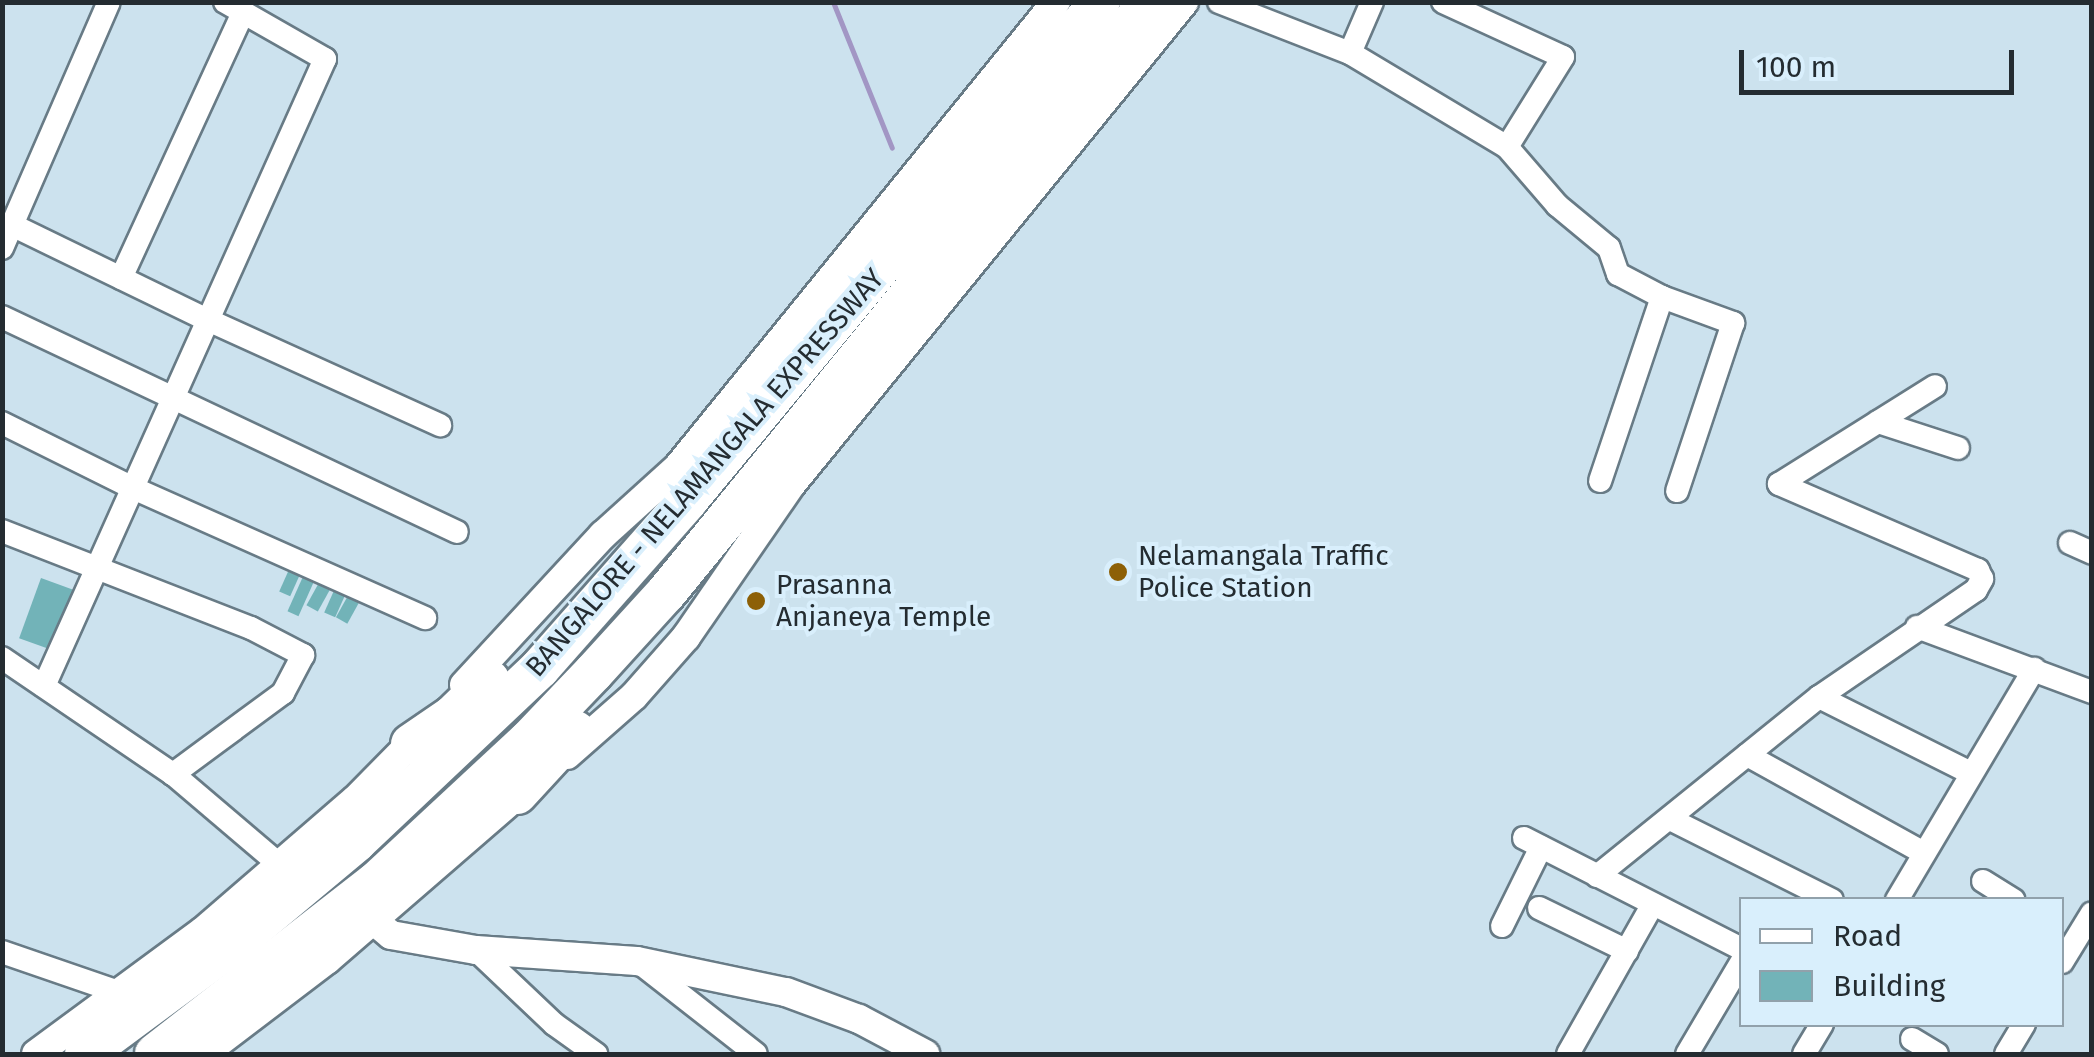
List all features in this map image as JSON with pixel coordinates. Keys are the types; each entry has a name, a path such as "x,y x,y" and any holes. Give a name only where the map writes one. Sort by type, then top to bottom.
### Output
{"highway":[{"name":"BANGALORE - NELAMANGALA EXPRESSWAY","path":"84,1054 239,940 453,755 540,668 687,500 1100,2"},
{"name":"BANGALORE - NELAMANGALA EXPRESSWAY","path":"156,1054 362,894 528,742 666,593 1150,2"},
{"path":"517,794 697,594 727,551 776,460"},
{"path":"411,744 452,716 624,543 687,500"}],"street":[{"path":"2,248 109,2"},
{"path":"36,1054 281,866 411,744 603,535 678,468 1056,2"},
{"path":"203,1054 372,920 517,794 599,730 686,637 790,486 1184,2"},
{"path":"1219,2 1350,53 1507,147 1556,205 1609,248 1618,274 1662,297 1733,323 1677,492"},
{"path":"1350,53 1372,2"},
{"path":"1443,2 1563,58 1507,147"},
{"path":"44,686 100,569 132,488 325,59 234,8 121,278"},
{"path":"12,225 440,426"},
{"path":"1600,481 1662,297"},
{"path":"2,317 457,532"},
{"path":"1597,876 1819,697 1976,590 1982,579 1978,570 1779,484 1935,386"},
{"path":"1878,422 1958,448"},
{"path":"2,423 132,488 425,618"},
{"path":"2,531 251,628 303,655 283,692 173,774"},
{"path":"1917,628 2092,692"},
{"path":"2,658 173,774 281,866"},
{"path":"1899,897 2034,669"},
{"path":"1819,697 1971,773"},
{"path":"1747,755 1924,853"},
{"path":"1670,819 1826,897"},
{"path":"1502,926 1533,842 1739,947"},
{"path":"1983,881 2009,897"},
{"path":"1568,1054 1654,904"},
{"path":"1539,908 1626,952"},
{"path":"2069,932 2092,913"},
{"path":"372,920 391,935 476,950 638,961 786,992 859,1019 926,1054"},
{"path":"476,950 554,1024 596,1054"},
{"path":"2,952 120,993"},
{"path":"638,961 756,1054"},
{"path":"1686,1054 1739,967"},
{"path":"1804,1054 1820,1027"},
{"path":"1912,1039 1936,1054"}],"building":[{"path":"291,565 302,570 290,596 279,591"},
{"path":"305,572 316,577 298,616 288,611"},
{"path":"41,578 74,590 52,650 19,638"},
{"path":"321,579 332,585 318,612 306,605"},
{"path":"336,586 347,591 335,617 324,612"},
{"path":"350,592 361,598 347,624 336,617"}],"waterway":[{"path":"833,2 892,148"}],"place":[{"name":"Nelamangala Traffic Police Station","path":"1118,572"},
{"name":"Prasanna Anjaneya Temple","path":"756,601"}]}
